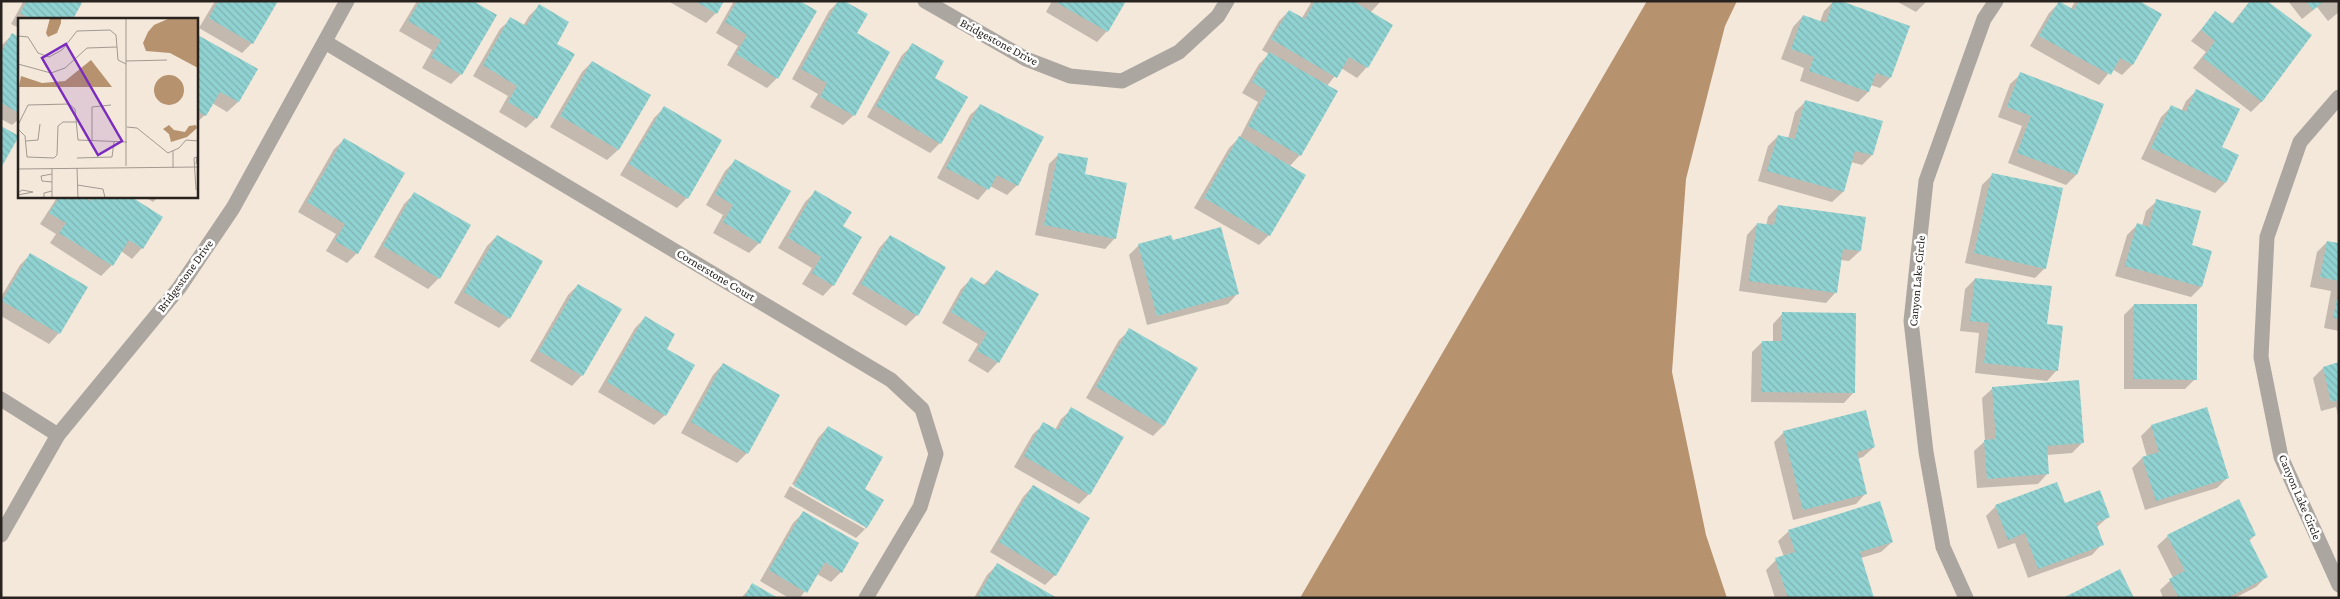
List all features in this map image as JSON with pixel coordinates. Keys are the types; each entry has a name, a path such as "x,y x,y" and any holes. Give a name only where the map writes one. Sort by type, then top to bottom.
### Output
{"street":[{"name":"Bridgestone Drive","path":"1,535 58,435 180,288 233,208 347,1"},
{"name":"Bridgestone Drive","path":"925,1 1026,59 1070,76 1122,81 1179,52 1218,16 1227,1"},
{"name":"Canyon Lake Circle","path":"1966,598 1943,547 1926,452 1911,321 1926,181 1984,19 1996,1"},
{"name":"Cornerstone Court","path":"325,42 891,380 922,409 936,454 920,507 866,598"},
{"name":"Canyon Lake Circle","path":"2339,97 2300,142 2267,236 2261,357 2281,457 2339,585"},
{"path":"1,399 58,435"}],"shaded area":[{"path":"1647,1 1737,1 1725,26 1686,179 1672,372 1706,535 1727,598 1300,598"}],"building":[{"path":"27,1 83,1 74,18 28,18 20,13"},
{"path":"218,1 278,1 253,44 209,18"},
{"path":"420,1 473,1 497,15 462,75 431,57 441,40 408,21"},
{"path":"695,1 724,1 717,14"},
{"path":"737,1 800,1 817,11 778,79 736,54 747,35 725,22"},
{"path":"838,1 844,1 868,14 857,33 890,52 855,116 820,97 827,83 801,69"},
{"path":"1054,1 1126,1 1108,32"},
{"path":"1315,1 1353,1 1393,25 1368,68 1349,57 1337,78 1271,39 1289,10 1305,19"},
{"path":"1833,1 1841,1 1910,26 1891,78 1876,73 1869,92 1809,71 1814,57 1791,49 1803,15 1826,23"},
{"path":"2059,1 2074,10 2079,1 2139,1 2162,14 2133,65 2120,58 2111,75 2039,36"},
{"path":"2250,1 2267,1 2312,35 2262,102 2203,58 2215,41 2201,30 2215,11 2233,24"},
{"path":"2306,1 2324,1 2313,10"},
{"path":"539,4 569,22 557,44 575,54 537,119 508,102 517,86 483,65 510,17 526,26"},
{"path":"12,33 18,36 18,112 1,103 1,52"},
{"path":"198,35 258,69 239,102 220,92 206,116 198,111"},
{"path":"912,43 944,61 935,78 968,97 941,144 876,106"},
{"path":"1269,52 1338,91 1301,156 1248,126 1267,91 1252,82"},
{"path":"592,61 651,95 619,150 560,116"},
{"path":"2020,72 2104,104 2077,175 2017,153 2031,116 2007,107"},
{"path":"2196,89 2240,109 2222,147 2239,155 2226,183 2151,148 2171,105 2186,112"},
{"path":"1805,100 1883,121 1873,155 1855,151 1844,192 1767,171 1778,135 1795,139"},
{"path":"980,104 1044,137 1018,186 997,175 989,190 946,168"},
{"path":"664,106 722,140 688,199 629,164"},
{"path":"1,126 18,135 18,138 1,168"},
{"path":"1239,136 1306,175 1270,236 1204,198"},
{"path":"344,138 405,173 358,254 335,241 345,224 307,202"},
{"path":"1058,153 1088,158 1085,174 1127,183 1116,239 1044,225"},
{"path":"735,159 791,191 760,244 723,222 733,205 715,194"},
{"path":"1992,173 2063,188 2046,269 1974,253"},
{"path":"815,190 852,212 843,226 862,237 834,286 812,273 821,257 788,238"},
{"path":"414,192 471,225 440,279 383,246"},
{"path":"59,198 86,198 91,201 93,198 133,198 163,217 143,249 129,240 113,266 59,233 66,223 49,213"},
{"path":"2156,199 2201,211 2192,245 2212,251 2202,287 2125,266 2137,223 2149,227"},
{"path":"1778,205 1866,217 1861,251 1843,249 1837,293 1749,281 1757,223 1774,225"},
{"path":"1221,227 1239,294 1157,316 1138,244 1171,235 1173,240"},
{"path":"497,235 543,261 510,319 464,292"},
{"path":"890,235 946,267 918,316 861,284"},
{"path":"2327,241 2339,243 2339,281 2320,277"},
{"path":"30,253 88,287 60,334 2,301"},
{"path":"996,270 1039,294 999,363 977,351 987,333 951,312 971,277 986,286"},
{"path":"1975,278 2052,286 2047,324 2063,326 2058,371 1984,363 1989,323 1970,321"},
{"path":"578,284 622,309 583,376 539,351"},
{"path":"2339,294 2339,319 2333,318"},
{"path":"2134,304 2197,304 2197,380 2133,379"},
{"path":"1782,312 1856,313 1855,393 1761,392 1762,341 1782,341"},
{"path":"645,316 675,334 667,349 695,365 666,416 607,382"},
{"path":"1129,328 1198,368 1164,426 1096,387"},
{"path":"2339,362 2339,400 2331,402 2323,367"},
{"path":"723,363 780,395 748,454 691,422"},
{"path":"2079,380 2084,443 2047,446 2049,474 1987,479 1984,440 1996,439 1992,387"},
{"path":"1071,407 1124,437 1090,495 1024,456 1043,422 1058,430"},
{"path":"2207,407 2229,478 2156,501 2142,457 2159,452 2151,425"},
{"path":"1866,410 1875,447 1857,452 1867,494 1803,510 1783,431"},
{"path":"828,426 883,457 865,489 884,500 867,528 794,486"},
{"path":"2057,482 2065,503 2100,490 2110,517 2096,523 2104,545 2038,569 2025,533 2008,540 1995,505"},
{"path":"1033,485 1090,518 1056,576 999,542"},
{"path":"2239,499 2256,535 2249,539 2268,577 2227,598 2179,598 2169,579 2185,571 2167,535"},
{"path":"1880,501 1893,542 1860,552 1874,598 1788,598 1775,558 1795,552 1788,530"},
{"path":"803,511 859,543 842,573 825,562 807,593 769,570"},
{"path":"997,563 1057,598 977,598"},
{"path":"2120,569 2134,598 2063,598"},
{"path":"752,583 778,598 744,598"}]}
